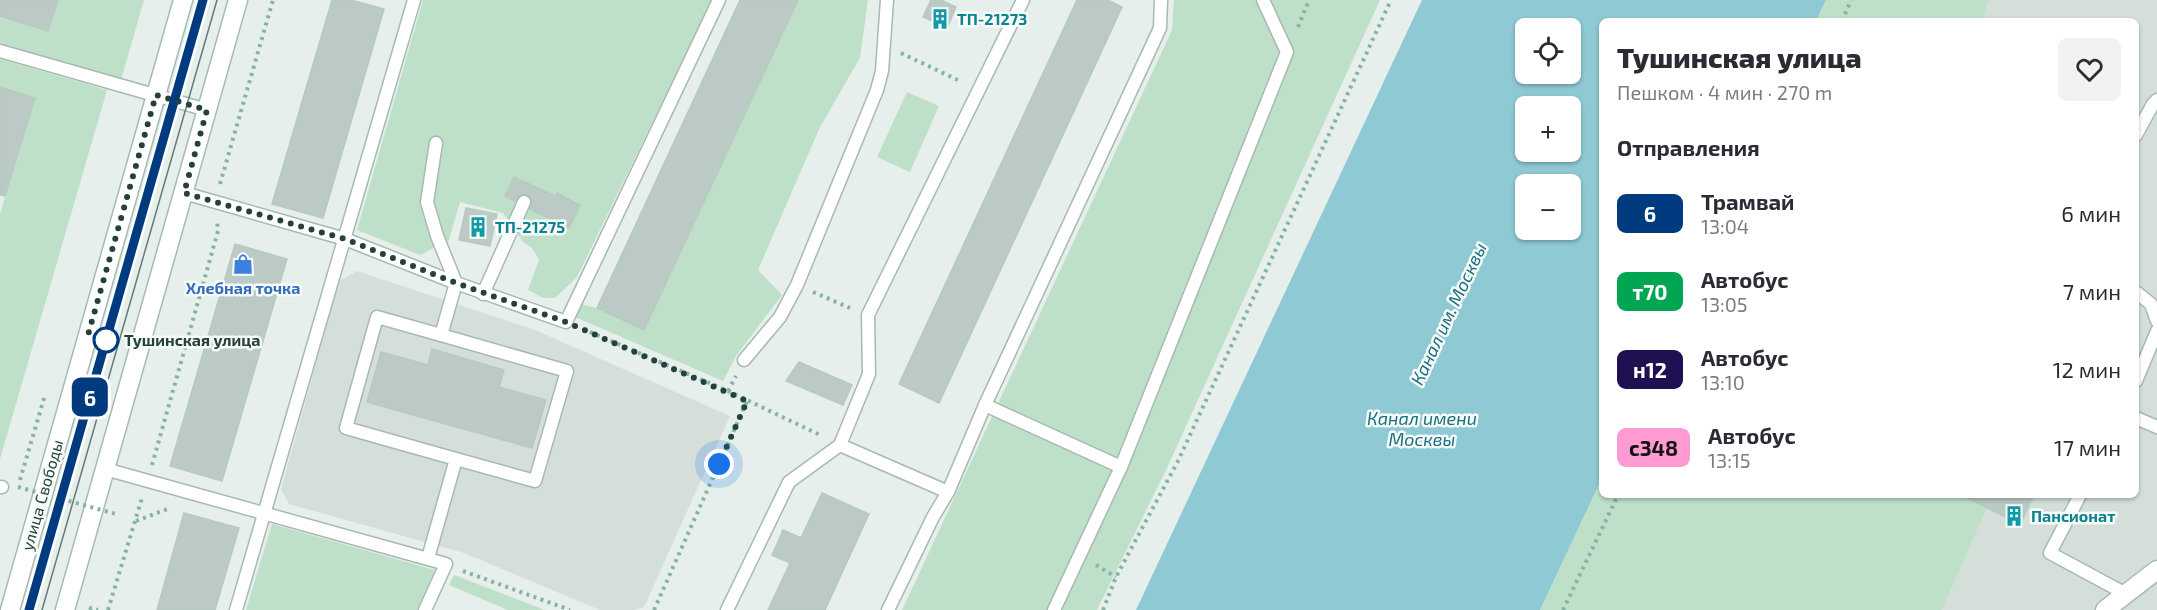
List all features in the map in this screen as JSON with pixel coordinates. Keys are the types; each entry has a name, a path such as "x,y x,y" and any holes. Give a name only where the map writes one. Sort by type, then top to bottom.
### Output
{"main road":[{"name":"улица Свободы","path":"10,610 183,0"},
{"path":"65,610 238,0"},
{"path":"2105,610 2157,570"}],"lane":[{"path":"236,610 414,0"},
{"path":"184,193 345,239 483,294 566,322 719,0"},
{"path":"744,360 780,317 797,285 878,90 882,71 887,0"},
{"path":"727,610 789,482 840,445 869,374 868,315 1023,0"},
{"path":"888,610 933,517 948,492 985,405 1160,28 1161,0"},
{"path":"1054,610 1121,467 1287,52 1263,0"},
{"path":"0,51 207,110"},
{"path":"2139,130 2157,100"},
{"path":"436,143 428,202 437,236 456,283 441,335"},
{"path":"483,294 524,202"},
{"path":"2139,294 2151,304 2157,321"},
{"path":"377,317 567,371 536,482 456,459 346,428 377,317"},
{"path":"2139,374 2157,331"},
{"path":"985,405 1121,467"},
{"path":"2139,419 2157,427"},
{"path":"840,445 948,492"},
{"path":"428,558 456,459"},
{"path":"105,469 446,564 425,610"},
{"path":"2078,498 2050,553 2126,594"}],"path":[{"path":"152,466 218,231 215,202 273,0"},
{"path":"1103,610 1116,577 1178,461 1391,0"},
{"path":"1843,18 1851,0"},
{"path":"884,45 979,90"},
{"path":"812,291 840,303"},
{"path":"566,322 747,401 840,445"},
{"path":"45,395 18,487 116,514"},
{"path":"654,610 747,401"},
{"path":"108,610 145,488"},
{"path":"1563,610 1617,498"},
{"path":"446,564 570,610"},
{"path":"90,610 91,608 98,610"}],"shaded area":[{"path":"1989,0 2157,0 2157,610 1942,610 1987,508 1975,502 1977,498 2139,498 2139,18 1983,18"},
{"path":"357,271 535,330 730,416 644,607 633,610 600,610 464,553 289,504 281,489 339,281"}],"green space":[{"path":"58,0 144,0 121,80 0,44 0,16 48,31"},
{"path":"423,0 712,0 577,277 555,298 543,298 528,290 539,260 503,213 460,202 449,240 420,255 357,230"},
{"path":"798,0 868,0 860,58 820,127 758,270 782,295 736,356 723,381 575,317 581,304 597,308 644,330"},
{"path":"1174,0 1380,0 1167,468 1097,610 902,610 1172,30"},
{"path":"1826,0 1989,0 1983,18 1817,18"},
{"path":"0,59 107,90 0,459 0,214 35,98 0,87"},
{"path":"907,92 939,106 910,172 877,157"},
{"path":"1599,484 1599,498 1978,498 1976,502 1987,508 1942,610 1540,610"},
{"path":"272,524 435,570 417,610 246,610"},
{"path":"454,575 545,610 508,610 449,585"}],"water":[{"name":"Канал имени Москвы","path":"1422,0 1826,0 1817,18 1599,18 1599,484 1540,610 1136,610"}],"building":[{"path":"0,0 58,0 48,31 0,16"},
{"path":"332,0 351,0 384,9 323,218 272,204"},
{"path":"740,0 798,0 644,330 597,308"},
{"name":"ТП-21273","path":"931,0 941,0 956,7 947,28 923,17"},
{"path":"1077,0 1108,0 1122,7 939,403 899,384"},
{"path":"0,87 35,98 5,196 0,195"},
{"path":"514,177 555,196 557,193 580,205 569,228 530,209 532,201 528,195 520,195 515,201 505,196"},
{"name":"ТП-21275","path":"466,208 497,214 490,246 459,240"},
{"path":"235,244 287,259 222,481 170,466"},
{"path":"432,349 504,370 499,387 546,400 532,448 367,402 381,352 428,365"},
{"path":"799,362 852,385 843,405 786,381"},
{"path":"822,493 869,514 825,610 768,610 790,563 772,555 783,530 801,538"},
{"name":"Пансионат","path":"1967,498 2033,498 2020,524"},
{"path":"184,513 239,528 215,610 157,610"}],"tram line":[{"path":"29,610 203,0"},
{"name":"6","path":"29,610 203,0"},
{"path":"42,610 217,0"}],"place":[{"name":"ТП-21273","path":"940,19"},
{"name":"ТП-21275","path":"478,227"},
{"name":"Хлебная точка","path":"243,264"},
{"name":"Тушинская улица","path":"106,340"},
{"name":"Пансионат","path":"2014,516"}],"route":[{"path":"106,340 88,335 156,95 207,110 184,193 345,239 483,294 566,322 747,401 719,464"}],"water label":[{"name":"Канал им. Москвы","path":"1449,314"}]}
